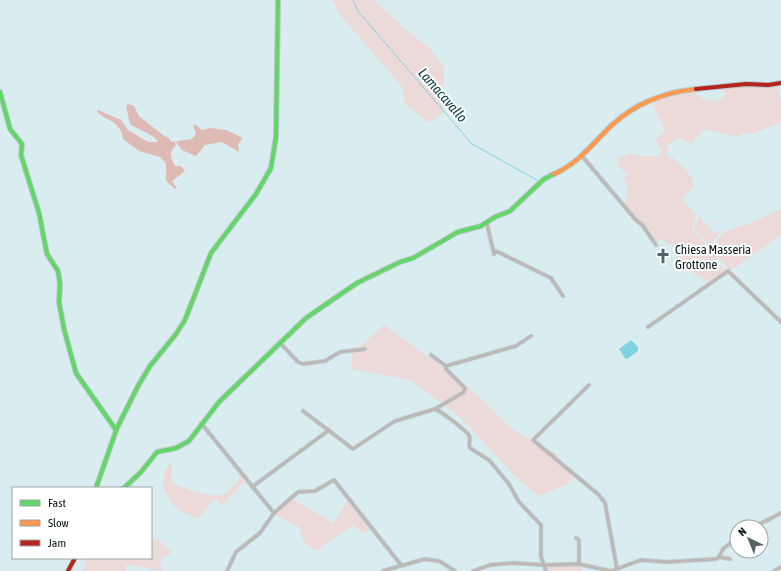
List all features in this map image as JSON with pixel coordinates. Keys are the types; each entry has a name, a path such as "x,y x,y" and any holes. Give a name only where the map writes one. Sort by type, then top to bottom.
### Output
{"street":[{"path":"96,487 108,448 116,430 146,372 180,328 188,312 199,277 210,254 260,189 269,171 274,157 276,137 278,0"},
{"path":"125,487 141,472 157,452 176,448 189,441 219,402 306,318 336,299 357,283 400,262 413,258 458,232 487,224 495,217 510,211 544,180 568,168 582,156 613,124 635,108 656,97 693,88 781,83"},
{"path":"0,92 10,129 22,144 21,155 39,213 40,226 45,239 47,254 58,271 60,284 59,302 64,329 76,373 78,378 98,402 116,430"},
{"path":"582,156 643,226 656,245"},
{"path":"487,224 494,254 496,251 551,278 563,296"},
{"path":"648,327 728,271 781,322"},
{"path":"446,366 516,346 531,336"},
{"path":"280,343 298,362 303,364 325,361 340,352 365,349"},
{"path":"303,411 353,449 395,421 437,408 465,390 461,382 446,369 446,366 431,355"},
{"path":"589,385 533,440 599,495 605,503 617,570"},
{"path":"437,408 446,418 456,423 468,434 470,448 489,460 510,484 519,502 540,524 541,556 546,571"},
{"path":"202,423 274,513"},
{"path":"252,487 329,430"},
{"path":"227,571 236,552 260,533 274,513 298,492 315,491 334,480 401,565"},
{"path":"769,519 781,513"},
{"path":"576,538 579,540 579,564"},
{"path":"719,557 723,549 729,544"},
{"path":"473,571 490,565 513,563 545,565 579,564 611,571 641,560 666,562 716,559 719,557 730,560"},
{"path":"68,571 74,559"},
{"path":"383,571 425,559 439,561 455,571"},
{"path":"774,571 781,567"}],"shaded area":[{"path":"332,0 374,0 407,31 428,46 444,67 443,113 429,123 404,103 403,88 340,15"},
{"path":"751,85 777,85 781,102 781,123 754,133 743,133 739,137 704,129 692,144 680,138 667,144 667,149 669,151 666,154 670,159 672,157 683,167 693,180 693,187 682,199 696,215 692,230 716,254 717,262 726,270 709,282 696,275 678,258 682,253 671,243 668,244 661,238 656,243 635,216 636,214 629,211 622,203 625,202 628,184 623,179 628,174 618,166 618,157 623,157 630,153 640,156 659,156 662,150 655,140 665,131 651,100 665,95 696,89 697,95 708,101 714,101 725,96 724,89"},
{"path":"128,104 134,106 139,116 164,136 169,138 171,142 174,141 176,145 171,153 172,160 175,166 181,166 185,171 172,181 177,188 175,189 166,181 166,163 160,157 139,151 123,139 122,133 117,125 97,112 98,110 121,120 128,130 148,142 158,142 151,135 130,124 126,106"},
{"path":"195,124 202,130 210,128 226,130 241,137 242,139 238,144 239,152 222,142 205,145 196,156 182,150 176,142 193,138 196,133 193,126"},
{"path":"781,210 781,235 730,271 712,247 724,232 758,220"},
{"path":"699,216 711,228 713,233 721,231 711,244 708,244 694,230"},
{"path":"384,325 440,365 478,396 512,429 555,453 575,476 566,485 538,496 515,476 461,418 410,380 352,369 352,353"},
{"path":"218,444 245,481 222,505 219,504 219,500 214,499 198,519 181,511 173,505 163,487 164,473 171,461 171,477 173,483 192,491 208,495 227,492 240,478"},
{"path":"292,499 333,523 348,500 371,528 365,533 361,532 355,525 324,545 321,549 315,550 308,546 304,541 299,527 275,515"},
{"path":"152,539 158,540 172,552 160,560 163,571 126,565 126,571 83,571 87,559 152,559"},
{"path":"545,565 581,565 582,571 546,571"}],"water":[{"path":"631,340 638,347 638,351 627,359 619,349"}],"waterway":[{"name":"Lamacavallo","path":"353,0 357,10 472,144 537,180"}],"traffic: fast":[{"path":"96,487 117,428 138,386 150,366 176,334 185,320 211,253 256,194 271,168 276,137 278,0"},
{"path":"0,92 10,129 22,144 21,155 39,213 47,254 58,271 60,284 59,302 64,329 76,373 116,430"},
{"path":"125,487 141,472 157,452 176,448 189,441 219,402 306,318 357,283 400,262 413,258 458,232 481,226 495,217 510,211 544,179 554,174"}],"traffic: slow":[{"path":"554,174 571,164 621,117 641,105 662,96 696,89"}],"traffic: jam":[{"path":"696,89 746,84 768,85 781,83"},
{"path":"68,571 74,559"}],"place":[{"name":"Chiesa Masseria Grottone","path":"663,256"}]}
